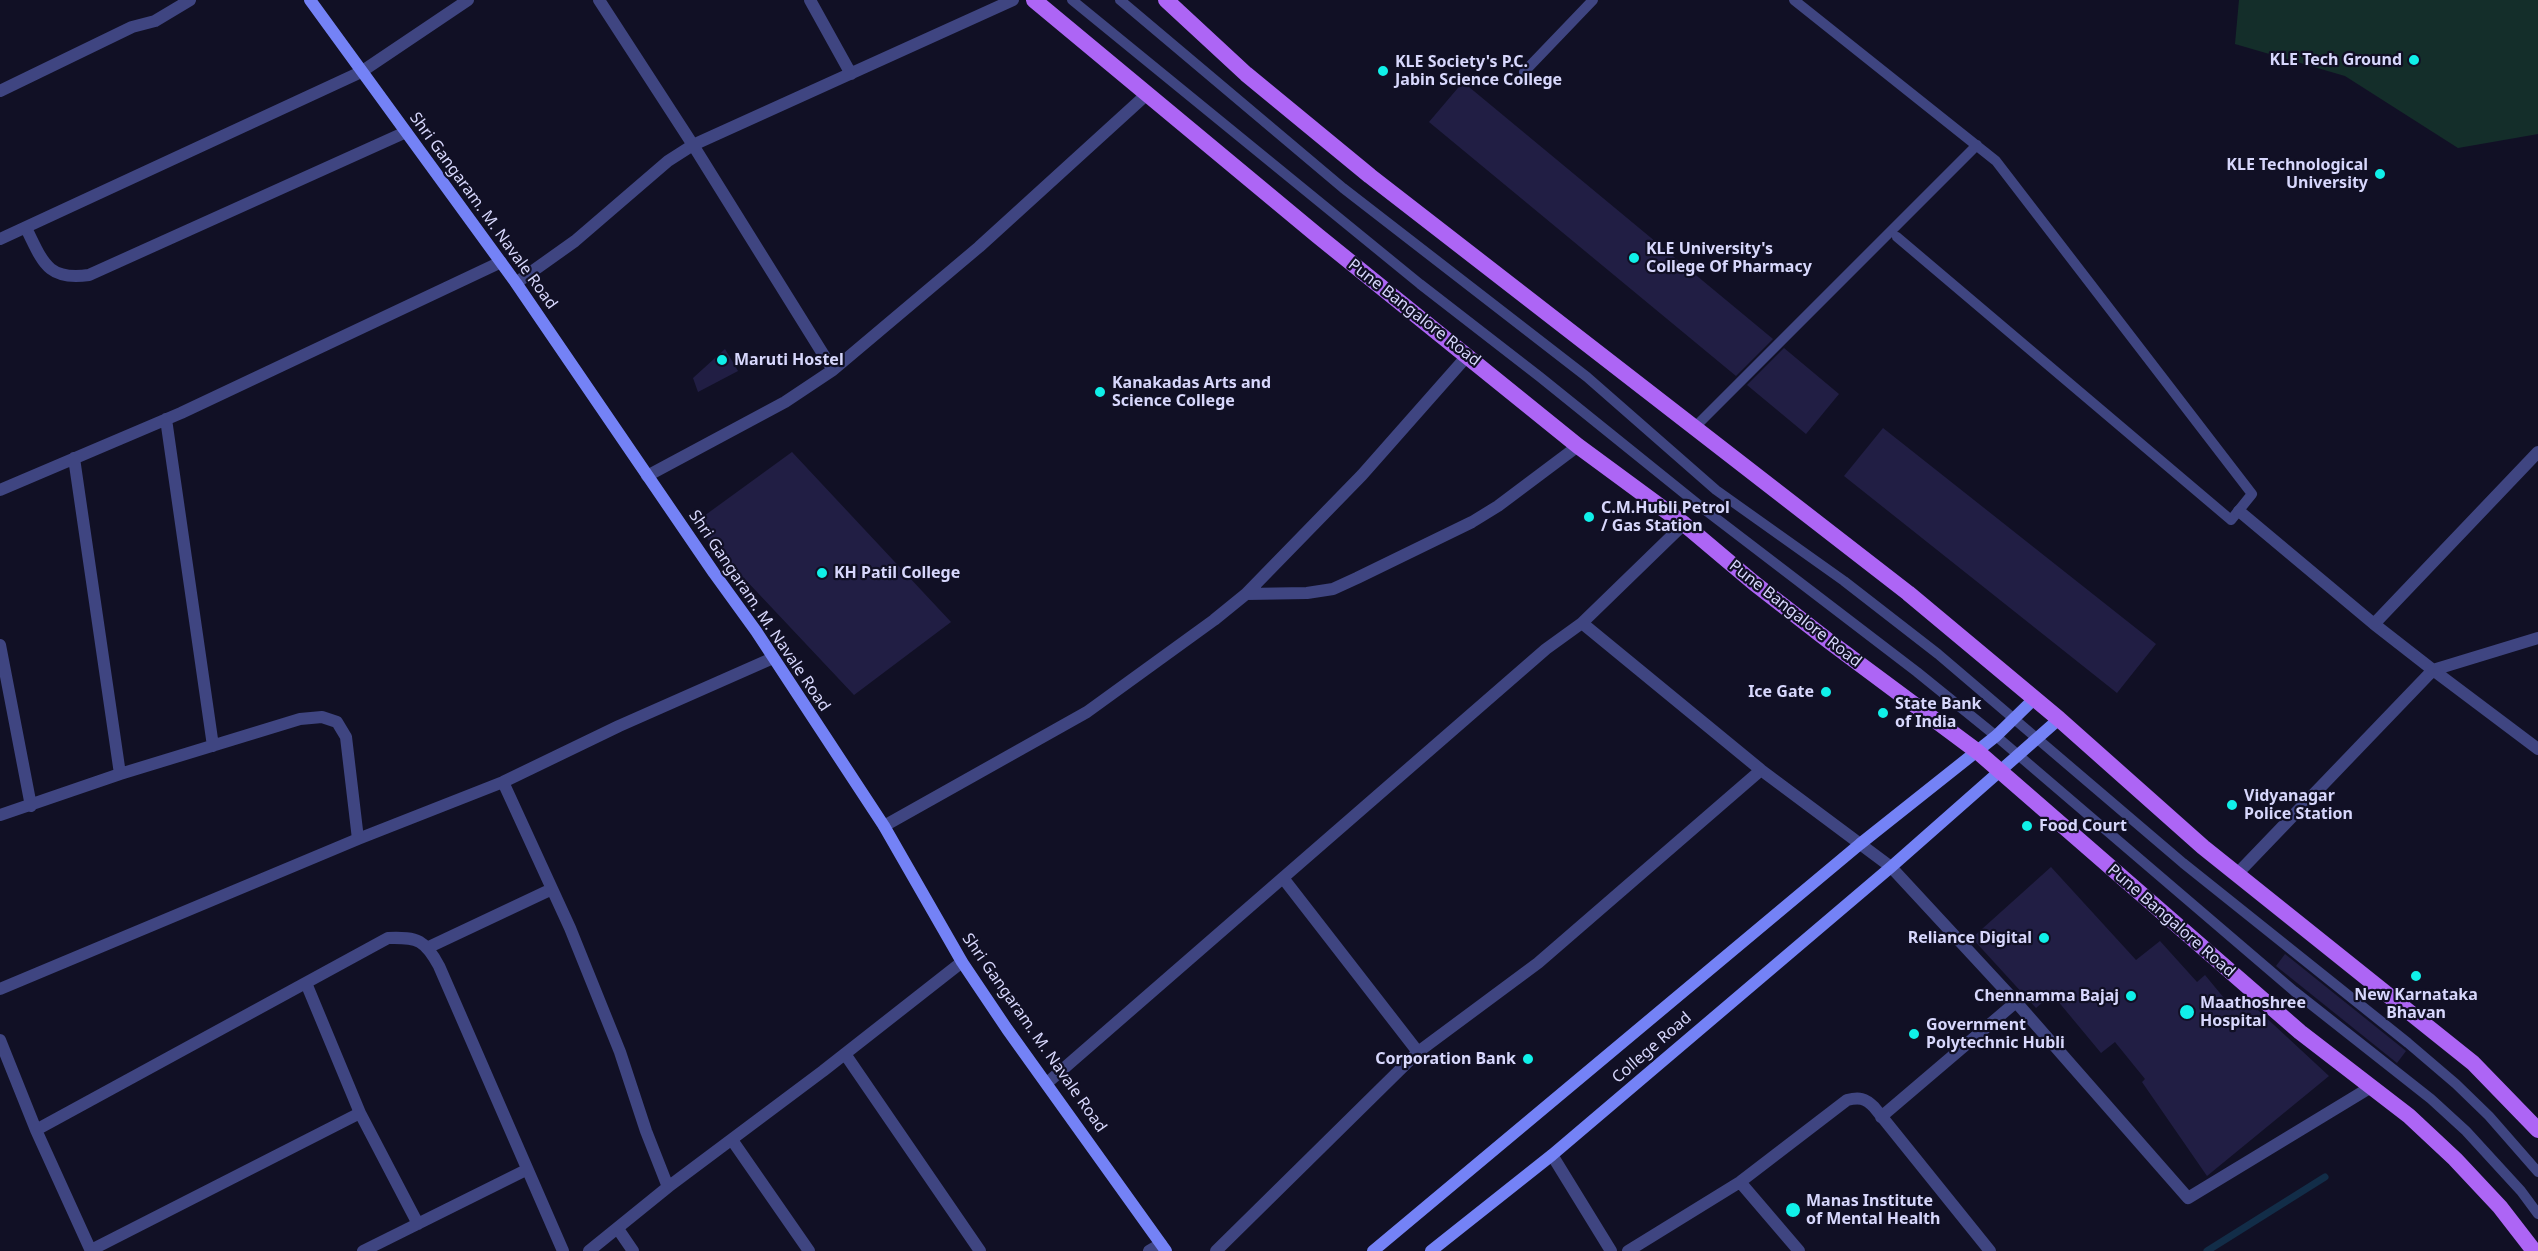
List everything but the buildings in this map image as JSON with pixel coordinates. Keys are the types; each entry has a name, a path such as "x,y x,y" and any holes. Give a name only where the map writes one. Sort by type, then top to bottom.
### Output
{"main road":[{"name":"Shri Gangaram. M. Navale Road","path":"310,0 516,283 756,631 884,826 962,962 1164,1247"},
{"name":"Pune Bangalore Road","path":"1034,0 1335,250 1578,446 1684,524 1754,583 1977,752 2291,1024 2409,1116 2455,1159 2500,1207 2534,1251"},
{"path":"1166,0 1246,74 1370,176 1908,593 2059,719 2165,815 2473,1063 2538,1130"},
{"path":"1373,1251 1860,844 1977,752 2034,699"},
{"name":"College Road","path":"1433,1250 1552,1155 1891,867 2059,719"}],"street":[{"path":"0,91 132,27 155,21 190,0"},
{"path":"0,239 361,72 468,0"},
{"path":"599,0 693,145 833,370"},
{"path":"810,0 851,74"},
{"path":"516,283 575,241 668,161 693,145 1012,0"},
{"path":"647,476 785,402 833,370 979,248 1146,95"},
{"path":"26,228 41,259 51,271 70,278 89,275 406,132"},
{"path":"0,490 166,419 501,262"},
{"path":"884,826 1087,712 1214,620 1246,594 1362,475 1467,355"},
{"path":"166,419 213,746"},
{"path":"1246,594 1315,592 1333,589 1472,522 1498,506 1578,446"},
{"path":"2374,624 2538,452"},
{"path":"74,458 120,774"},
{"path":"2239,511 2374,624 2538,749"},
{"path":"1047,1083 1546,649 1582,623 1684,524"},
{"path":"1582,623 1761,770 1891,867 2016,1002 2188,1198 2371,1087"},
{"path":"2238,873 2433,670 2538,638"},
{"path":"0,645 31,806"},
{"path":"0,989 358,839 503,782 620,726 773,658"},
{"path":"0,815 120,774 300,719 322,717 337,722 345,737 358,839"},
{"path":"1216,1251 1418,1052 1538,963 1761,770"},
{"path":"503,782 552,889 620,1052 646,1131 668,1187"},
{"path":"1283,878 1418,1052"},
{"path":"429,948 552,889"},
{"path":"36,1130 388,938 412,937 429,948 563,1251"},
{"path":"589,1251 668,1187 845,1054 962,962"},
{"path":"306,983 360,1113 418,1224"},
{"path":"1881,1117 2016,1002"},
{"path":"1,1048 91,1250 360,1113"},
{"path":"845,1054 980,1251"},
{"path":"1628,1251 1740,1182 1847,1100 1859,1097 1867,1101 1881,1117 1990,1251"},
{"path":"732,1140 809,1251"},
{"path":"1552,1155 1611,1251"},
{"path":"363,1251 526,1170"},
{"path":"1740,1182 1798,1251"},
{"path":"618,1229 633,1251"},
{"path":"1149,1251 1164,1247"}],"lane":[{"path":"1072,0 1402,270 1996,736 2294,991 2432,1099 2466,1131 2513,1182 2538,1214"},
{"path":"1120,0 1343,188 1587,377 1716,490 1854,589 1938,654 2183,863 2448,1077 2489,1116 2538,1172"},
{"path":"1524,72 1593,0"},
{"path":"1794,0 1996,160 2253,494 2231,520 1897,237"},
{"path":"1695,427 1977,145"}],"green space":[{"name":"KLE Tech Ground","path":"2239,0 2538,0 2538,134 2458,148 2345,76 2235,44"}],"waterway":[{"path":"2207,1251 2325,1177"}],"place":[{"name":"KLE Tech Ground","path":"2414,60"},
{"name":"KLE Society's P.C. Jabin Science College","path":"1383,71"},
{"name":"KLE Technological University","path":"2380,174"},
{"name":"KLE University's College Of Pharmacy","path":"1634,258"},
{"name":"Maruti Hostel","path":"722,360"},
{"name":"Kanakadas Arts and Science College","path":"1100,392"},
{"name":"C.M.Hubli Petrol / Gas Station","path":"1589,517"},
{"name":"KH Patil College","path":"822,573"},
{"name":"Ice Gate","path":"1826,692"},
{"name":"State Bank of India","path":"1883,713"},
{"name":"Vidyanagar Police Station","path":"2232,805"},
{"name":"Food Court","path":"2027,826"},
{"name":"Reliance Digital","path":"2044,938"},
{"name":"New Karnataka Bhavan","path":"2416,976"},
{"name":"Chennamma Bajaj","path":"2131,996"},
{"name":"Maathoshree Hospital","path":"2187,1012"},
{"name":"Government Polytechnic Hubli","path":"1914,1034"},
{"name":"Corporation Bank","path":"1528,1059"},
{"name":"Manas Institute of Mental Health","path":"1793,1210"}]}
